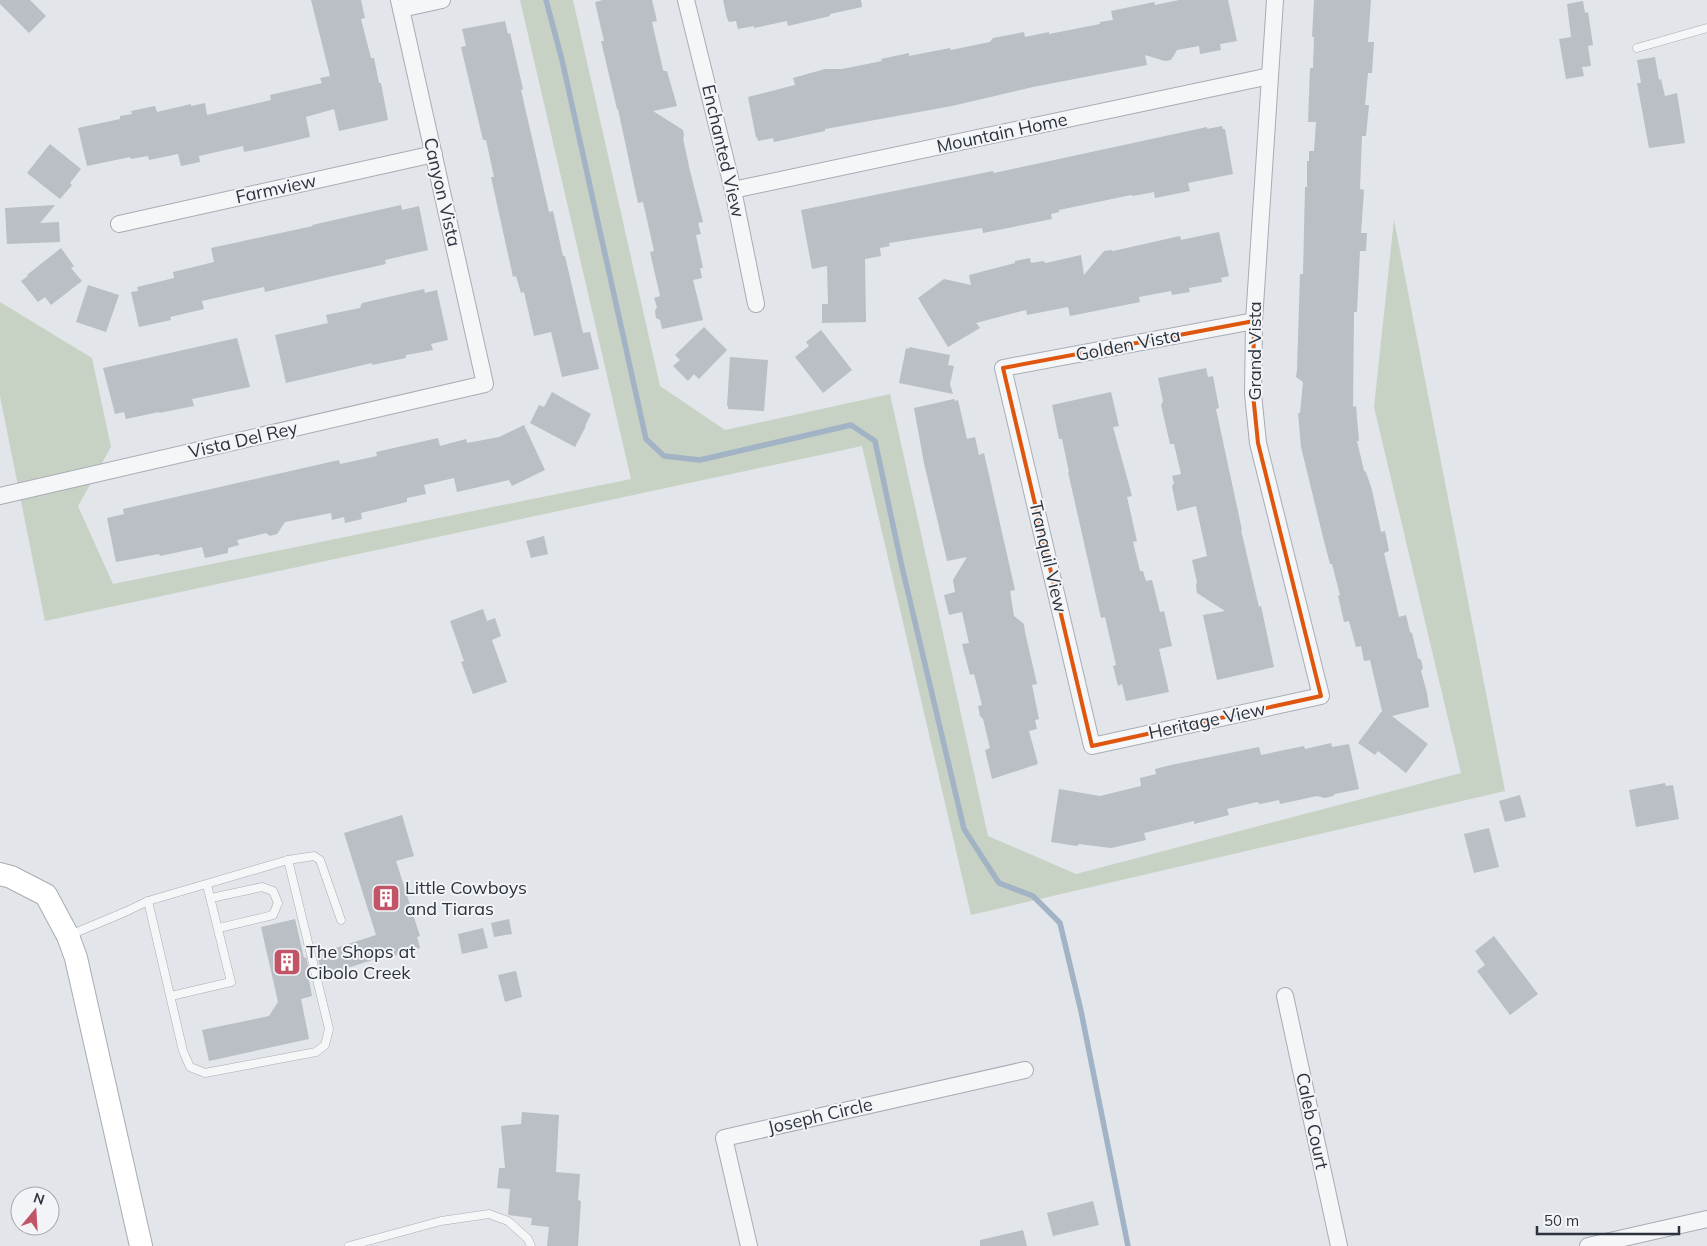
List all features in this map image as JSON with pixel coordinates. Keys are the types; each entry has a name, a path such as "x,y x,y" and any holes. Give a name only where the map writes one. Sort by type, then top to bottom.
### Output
{"main road":[{"path":"0,874 12,877 46,895 68,936 76,958 141,1246"}],"street":[{"path":"400,4 442,0"},
{"name":"Enchanted View","path":"686,0 733,190 756,304"},
{"name":"Grand Vista","path":"1275,0 1254,321 1253,394 1258,443 1321,696"},
{"name":"Canyon Vista","path":"400,4 485,384"},
{"name":"Mountain Home","path":"733,190 1270,76"},
{"name":"Farmview","path":"119,224 434,154"},
{"name":"Golden Vista","path":"1003,368 1254,321"},
{"name":"Tranquil View","path":"1003,368 1092,746"},
{"name":"Vista Del Rey","path":"0,496 485,384"},
{"name":"Heritage View","path":"1092,746 1321,696"},
{"name":"Caleb Court","path":"1285,996 1339,1246"},
{"name":"Joseph Circle","path":"749,1246 724,1138 1025,1070"},
{"path":"1588,1246 1707,1219"}],"lane":[{"path":"1637,48 1707,28"},
{"path":"68,936 148,901 288,860 314,856 320,860 341,920"},
{"path":"148,901 183,1051 190,1067 205,1073 316,1052 325,1045 329,1029 288,860"},
{"path":"171,996 231,982 207,885"},
{"path":"211,898 262,887 273,891 278,903 273,915 219,928"},
{"path":"349,1246 440,1221 489,1214 508,1221 528,1239 531,1246"}],"highlighted area":[{"path":"1254,321 1253,394 1258,443 1321,696 1092,746 1003,368"}],"green space":[{"path":"520,0 573,0 660,386 725,430 890,394 988,836 1076,874 1461,773 1374,407 1394,220 1505,791 971,915 862,446 45,621 0,396 0,302 92,358 111,447 78,506 113,584 631,479"}],"building":[{"path":"0,0 30,0 46,16 29,33 0,4"},
{"path":"311,0 361,0 365,18 361,19 371,58 374,58 379,83 381,83 388,120 339,131 334,109 306,117 310,137 263,148 244,152 243,146 199,156 200,162 181,166 178,154 149,160 148,156 131,159 130,157 87,166 78,128 120,119 120,116 132,114 131,111 155,106 157,112 191,104 191,106 205,103 207,115 271,100 270,95 322,83 320,78 330,76"},
{"path":"603,0 652,0 657,21 652,22 663,70 667,71 677,106 653,111 683,130 690,171 703,222 698,223 701,234 696,235 703,268 700,268 702,278 693,280 703,320 662,329 660,320 656,318 655,311 657,307 654,298 660,296 650,252 654,251 643,202 638,203 601,41 604,41 595,2"},
{"path":"723,0 861,0 862,7 788,26 787,21 754,28 754,26 738,29 736,21 729,22"},
{"path":"1179,0 1228,0 1237,41 1220,44 1221,50 1200,54 1199,46 1177,50 1171,60 1165,61 1145,55 1147,65 1033,87 952,106 825,129 825,131 774,142 773,138 758,141 756,138 748,97 795,85 793,78 825,69 842,69 882,61 881,59 909,53 909,56 950,48 951,50 990,42 993,38 1024,32 1025,37 1100,24 1100,22 1113,20 1111,11 1154,2 1155,5"},
{"path":"1314,0 1371,0 1368,42 1374,42 1372,73 1368,73 1365,105 1369,105 1366,136 1362,136 1360,189 1364,190 1361,233 1367,233 1366,251 1360,251 1357,312 1354,312 1353,407 1356,406 1359,441 1357,441 1364,471 1372,490 1381,532 1385,531 1389,551 1384,553 1399,617 1406,615 1418,658 1421,660 1423,668 1421,671 1427,693 1429,707 1392,716 1428,744 1406,773 1378,751 1375,755 1358,743 1382,711 1370,660 1364,661 1361,646 1356,647 1349,621 1344,622 1338,596 1340,595 1332,564 1330,564 1301,447 1298,413 1300,413 1303,382 1296,377 1300,274 1303,274 1307,161 1309,161 1309,151 1314,151 1316,122 1308,122 1310,68 1313,68"},
{"path":"1583,1 1585,13 1588,12 1593,45 1588,46 1591,66 1582,67 1584,76 1566,79 1559,39 1571,37 1567,4"},
{"path":"505,21 508,34 510,33 523,89 521,90 549,212 553,211 583,333 590,332 599,369 562,377 551,332 534,336 524,292 521,293 516,276 513,277 491,177 494,177 486,140 483,140 461,47 466,46 462,29"},
{"path":"1655,57 1659,80 1661,79 1665,96 1677,93 1685,143 1649,148 1637,83 1641,83 1637,60"},
{"path":"1222,126 1225,129 1233,174 1188,183 1190,191 1155,198 1154,192 1131,195 1059,210 1059,212 1051,214 1052,219 983,233 982,228 889,243 890,246 880,248 881,256 865,259 866,322 822,323 822,304 828,304 827,266 812,269 801,210 993,171 994,173 1207,127 1207,129"},
{"path":"50,144 81,169 70,183 72,185 60,199 27,173"},
{"path":"55,205 40,223 59,222 60,242 7,244 5,208"},
{"path":"401,205 402,210 419,206 428,250 385,260 386,264 265,292 264,287 202,301 204,309 170,317 171,320 139,327 131,292 138,291 137,287 174,278 173,272 214,262 211,248"},
{"path":"1219,232 1229,276 1221,278 1222,282 1189,288 1190,292 1172,295 1171,291 1139,297 1140,302 1070,316 1068,307 1027,315 1026,310 976,323 980,328 948,347 918,298 944,279 971,285 969,275 1015,263 1015,261 1030,258 1031,263 1043,261 1046,263 1081,255 1084,275 1104,251 1113,251 1180,236 1181,240"},
{"path":"61,248 74,266 71,268 82,281 51,305 45,297 38,302 21,281"},
{"path":"88,285 119,295 106,332 76,322"},
{"path":"424,289 425,293 437,290 448,340 431,344 433,350 406,355 406,358 372,365 372,363 286,383 275,335 328,323 326,315 360,308 362,303"},
{"path":"704,327 727,350 699,379 694,374 688,381 673,366 680,360 675,355"},
{"path":"821,330 852,370 823,393 795,357 809,346 806,342"},
{"path":"237,338 250,387 192,399 194,406 159,413 126,419 124,412 115,414 103,368"},
{"path":"909,347 950,355 948,365 954,366 950,384 953,394 899,383 906,348 909,349"},
{"path":"730,357 768,360 764,411 728,409"},
{"path":"1206,368 1208,377 1213,376 1219,408 1216,409 1241,530 1259,607 1261,606 1274,667 1217,680 1203,615 1225,611 1197,593 1197,582 1192,560 1207,556 1196,506 1177,511 1172,476 1181,474 1174,444 1170,444 1161,405 1163,401 1158,378"},
{"path":"552,392 591,414 575,447 530,423 539,405 544,407"},
{"path":"1111,392 1119,426 1113,427 1132,496 1127,497 1137,541 1133,542 1140,571 1143,571 1146,581 1152,580 1160,612 1164,611 1172,646 1159,649 1169,692 1126,701 1122,684 1118,686 1113,666 1116,665 1105,617 1101,618 1062,439 1059,439 1052,405"},
{"path":"954,399 955,401 958,400 967,439 975,437 979,455 984,453 1015,590 1010,591 1014,616 1024,624 1037,684 1032,685 1039,719 1035,720 1037,729 1029,731 1038,764 992,779 985,750 990,748 978,706 982,705 974,674 970,675 962,644 969,643 962,612 949,615 944,595 955,592 953,580 967,557 947,561 924,463 914,408"},
{"path":"524,425 545,470 512,486 509,480 457,492 454,478 424,485 426,494 407,498 407,502 361,513 362,519 345,523 344,517 332,520 331,513 285,522 277,534 270,536 266,533 237,540 239,545 228,548 228,553 205,558 202,547 160,556 159,554 116,562 107,518 124,514 123,509 339,460 340,464 377,456 376,452 438,438 440,446 466,439 467,443 499,437"},
{"path":"544,536 548,554 531,558 526,541"},
{"path":"483,609 487,621 495,618 501,636 492,640 507,682 473,694 461,662 464,661 450,621"},
{"path":"1331,743 1332,747 1349,744 1359,789 1325,798 1317,796 1280,804 1279,800 1260,804 1257,802 1227,809 1229,815 1194,824 1194,821 1144,833 1146,840 1111,848 1051,842 1059,789 1100,796 1141,786 1140,778 1156,774 1155,769 1171,765 1259,747 1261,755 1304,746 1305,749"},
{"path":"1665,783 1666,786 1673,785 1679,819 1636,827 1629,790"},
{"path":"1520,795 1526,817 1505,822 1499,801"},
{"name":"Little Cowboys and Tiaras","path":"402,815 414,856 396,861 420,936 417,937 420,948 383,959 382,957 322,976 317,954 376,935 344,833"},
{"path":"1489,828 1499,867 1474,873 1464,834"},
{"name":"The Shops at Cibolo Creek","path":"295,919 311,979 309,980 312,996 301,999 309,1039 209,1061 202,1030 269,1016 278,1002 261,927"},
{"path":"509,919 512,934 494,937 491,923"},
{"path":"483,928 488,948 462,954 458,934"},
{"path":"1494,936 1538,994 1510,1015 1477,971 1485,965 1475,951"},
{"path":"516,971 522,997 505,1002 498,975"},
{"path":"522,1112 559,1115 556,1172 580,1174 578,1200 581,1201 578,1246 547,1246 549,1227 531,1225 532,1218 508,1215 510,1189 497,1188 499,1168 505,1168 501,1126 521,1124"},
{"path":"1093,1201 1099,1225 1053,1236 1047,1213"},
{"path":"1023,1230 1027,1246 980,1246 980,1240"}],"waterway":[{"path":"546,0 562,60 646,439 664,456 700,460 851,425 875,441 902,567 964,829 999,883 1033,896 1060,923 1081,1011 1128,1246"}],"place":[{"name":"Little Cowboys and Tiaras","path":"386,898"},
{"name":"The Shops at Cibolo Creek","path":"287,962"}]}
